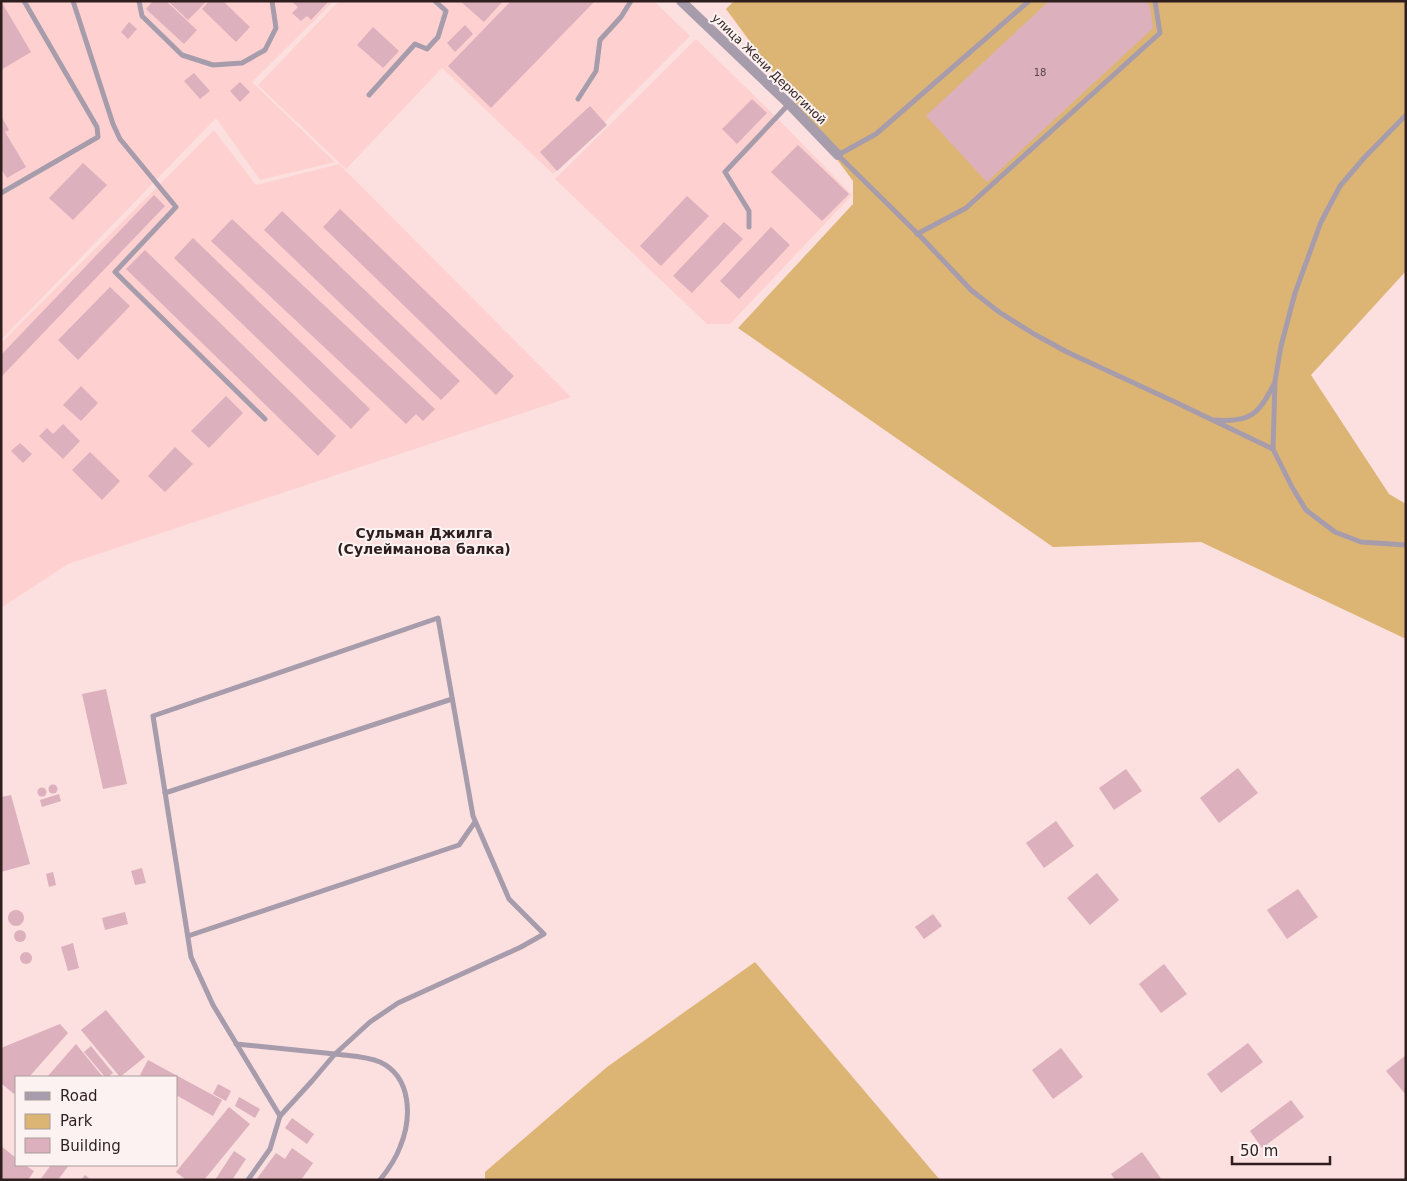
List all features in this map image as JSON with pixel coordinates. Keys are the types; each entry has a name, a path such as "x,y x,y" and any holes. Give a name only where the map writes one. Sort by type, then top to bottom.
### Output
{"street":[{"name":"улица Жени Дерюгиной","path":"681,1 789,104 838,155"}],"lane":[{"path":"1,193 98,137 97,127 24,1"},
{"path":"73,1 113,124 120,139 176,207 115,272 265,419"},
{"path":"139,1 142,16 182,55 213,66 242,63 265,50 276,28 272,1"},
{"path":"369,95 415,44 427,49 438,37 446,11 435,1"},
{"path":"578,99 596,71 600,40 621,17 631,1"},
{"path":"1029,1 876,134 838,155 918,234 971,290 1006,317 1067,352 1273,449"},
{"path":"918,234 966,208 1160,33 1155,1"},
{"path":"748,227 749,211 725,172 789,104"},
{"path":"1406,115 1340,186 1321,222 1295,293 1281,346 1275,381 1273,449 1306,510 1335,532 1361,542 1406,545"},
{"path":"1211,419 1232,421 1250,416 1264,403 1275,381"},
{"path":"248,1180 270,1149 280,1116 335,1054 370,1022 398,1003 521,948 544,934 509,899 475,822 438,618 153,716 191,957 212,1006 280,1116"},
{"path":"165,793 452,699"},
{"path":"188,936 459,844 475,822"},
{"path":"236,1044 369,1058 381,1062 392,1070 400,1080 406,1095 408,1110 406,1127 400,1147 380,1180"}],"shaded area":[{"path":"1,1 334,1 252,82 335,162 260,180 216,118 1,340"},
{"path":"339,1 654,1 690,36 553,174 442,68 346,169 258,85"},
{"path":"696,39 852,195 730,324 707,324 555,179"},
{"path":"214,130 256,185 339,164 571,397 68,564 1,608 1,343"}],"green space":[{"path":"734,1 1406,1 1406,271 1311,375 1389,494 1406,504 1406,639 1201,542 1053,547 738,328 853,204 853,181 726,9"},
{"path":"755,962 940,1180 485,1180 485,1172 607,1067"}],"building":[{"path":"1,1 31,52 1,70"},
{"path":"153,1 166,1 197,30 184,44 146,9"},
{"path":"168,1 207,1 188,20"},
{"path":"209,1 223,1 250,27 236,42 202,9"},
{"path":"291,1 329,1 311,20 307,16 301,21 292,13 298,7"},
{"path":"460,1 503,1 484,22"},
{"path":"511,1 595,1 491,108 448,66"},
{"path":"1049,1 1146,1 1150,6 1153,28 987,182 926,116"},
{"path":"129,22 137,29 128,39 121,32"},
{"path":"465,25 473,34 455,52 447,43"},
{"path":"373,27 399,51 383,68 357,45"},
{"path":"194,73 210,91 200,99 184,81"},
{"path":"240,82 250,92 240,102 230,91"},
{"path":"752,99 767,113 737,144 722,129"},
{"path":"590,106 607,125 557,171 540,152"},
{"path":"1,116 9,130 5,132 26,167 7,178 1,169"},
{"path":"798,145 849,194 822,221 771,172"},
{"path":"83,163 107,185 73,220 49,198"},
{"path":"154,195 165,206 1,377 1,355"},
{"path":"687,196 709,216 661,266 640,246"},
{"path":"340,209 514,376 496,395 323,227"},
{"path":"282,211 460,381 441,400 264,230"},
{"path":"232,219 435,409 423,421 416,414 406,424 211,241"},
{"path":"724,222 743,239 692,293 673,276"},
{"path":"771,227 790,245 739,299 720,281"},
{"path":"193,238 370,409 351,429 174,258"},
{"path":"145,250 336,436 318,456 126,269"},
{"path":"110,287 130,306 78,360 58,340"},
{"path":"81,386 98,403 81,421 63,405"},
{"path":"226,396 243,413 209,448 191,431"},
{"path":"63,424 80,441 63,459 39,436 47,428 53,434"},
{"path":"20,443 32,454 23,463 11,451"},
{"path":"175,447 193,464 165,492 148,476"},
{"path":"90,452 120,481 102,500 72,470"},
{"path":"106,689 127,784 103,789 82,694"},
{"path":"1238,768 1258,793 1219,823 1200,798"},
{"path":"1126,769 1142,791 1114,810 1099,788"},
{"path":"53,784 58,789 53,794 48,789"},
{"path":"42,787 47,792 42,797 37,792"},
{"path":"59,794 61,801 42,807 40,800"},
{"path":"11,795 30,864 1,872 1,797"},
{"path":"1056,821 1074,846 1044,868 1026,843"},
{"path":"142,868 146,883 135,885 131,871"},
{"path":"53,872 56,885 49,887 46,874"},
{"path":"1097,873 1119,900 1090,925 1067,898"},
{"path":"1298,889 1318,917 1287,939 1267,910"},
{"path":"13,910 19,910 24,915 22,924 13,926 8,921 8,915"},
{"path":"125,912 128,924 105,930 102,918"},
{"path":"933,914 942,926 924,939 915,927"},
{"path":"18,930 22,930 26,936 22,942 18,942 14,938 14,934"},
{"path":"73,943 79,968 68,971 61,947"},
{"path":"24,952 28,952 32,958 28,964 24,964 20,960 20,956"},
{"path":"1164,964 1187,994 1161,1013 1139,984"},
{"path":"106,1010 145,1057 119,1076 81,1030"},
{"path":"60,1024 68,1033 30,1076 15,1076 14,1094 1,1083 1,1048"},
{"path":"1248,1043 1263,1062 1221,1093 1207,1074"},
{"path":"76,1044 102,1076 48,1076"},
{"path":"91,1046 113,1073 109,1076 104,1076 84,1052"},
{"path":"1061,1048 1083,1077 1053,1099 1032,1070"},
{"path":"1406,1055 1406,1095 1386,1071"},
{"path":"148,1060 178,1076 142,1076 140,1075"},
{"path":"178,1076 222,1100 213,1116 178,1096"},
{"path":"218,1084 231,1091 226,1101 213,1094"},
{"path":"239,1097 260,1109 255,1118 235,1106"},
{"path":"1291,1100 1304,1117 1262,1148 1250,1131"},
{"path":"229,1107 250,1124 204,1180 186,1180 176,1172"},
{"path":"292,1118 314,1134 307,1144 285,1128"},
{"path":"1,1146 15,1157 15,1166 26,1166 34,1171 28,1180 1,1180"},
{"path":"292,1148 313,1163 301,1180 256,1180 276,1153 285,1159"},
{"path":"234,1151 246,1159 232,1180 215,1180"},
{"path":"1142,1152 1162,1180 1115,1180 1111,1174"},
{"path":"50,1166 68,1166 58,1180 40,1180"},
{"path":"85,1175 91,1180 81,1180"}],"district":[{"name":"Сульман Джилга (Сулейманова балка)","path":"424,542"}]}
